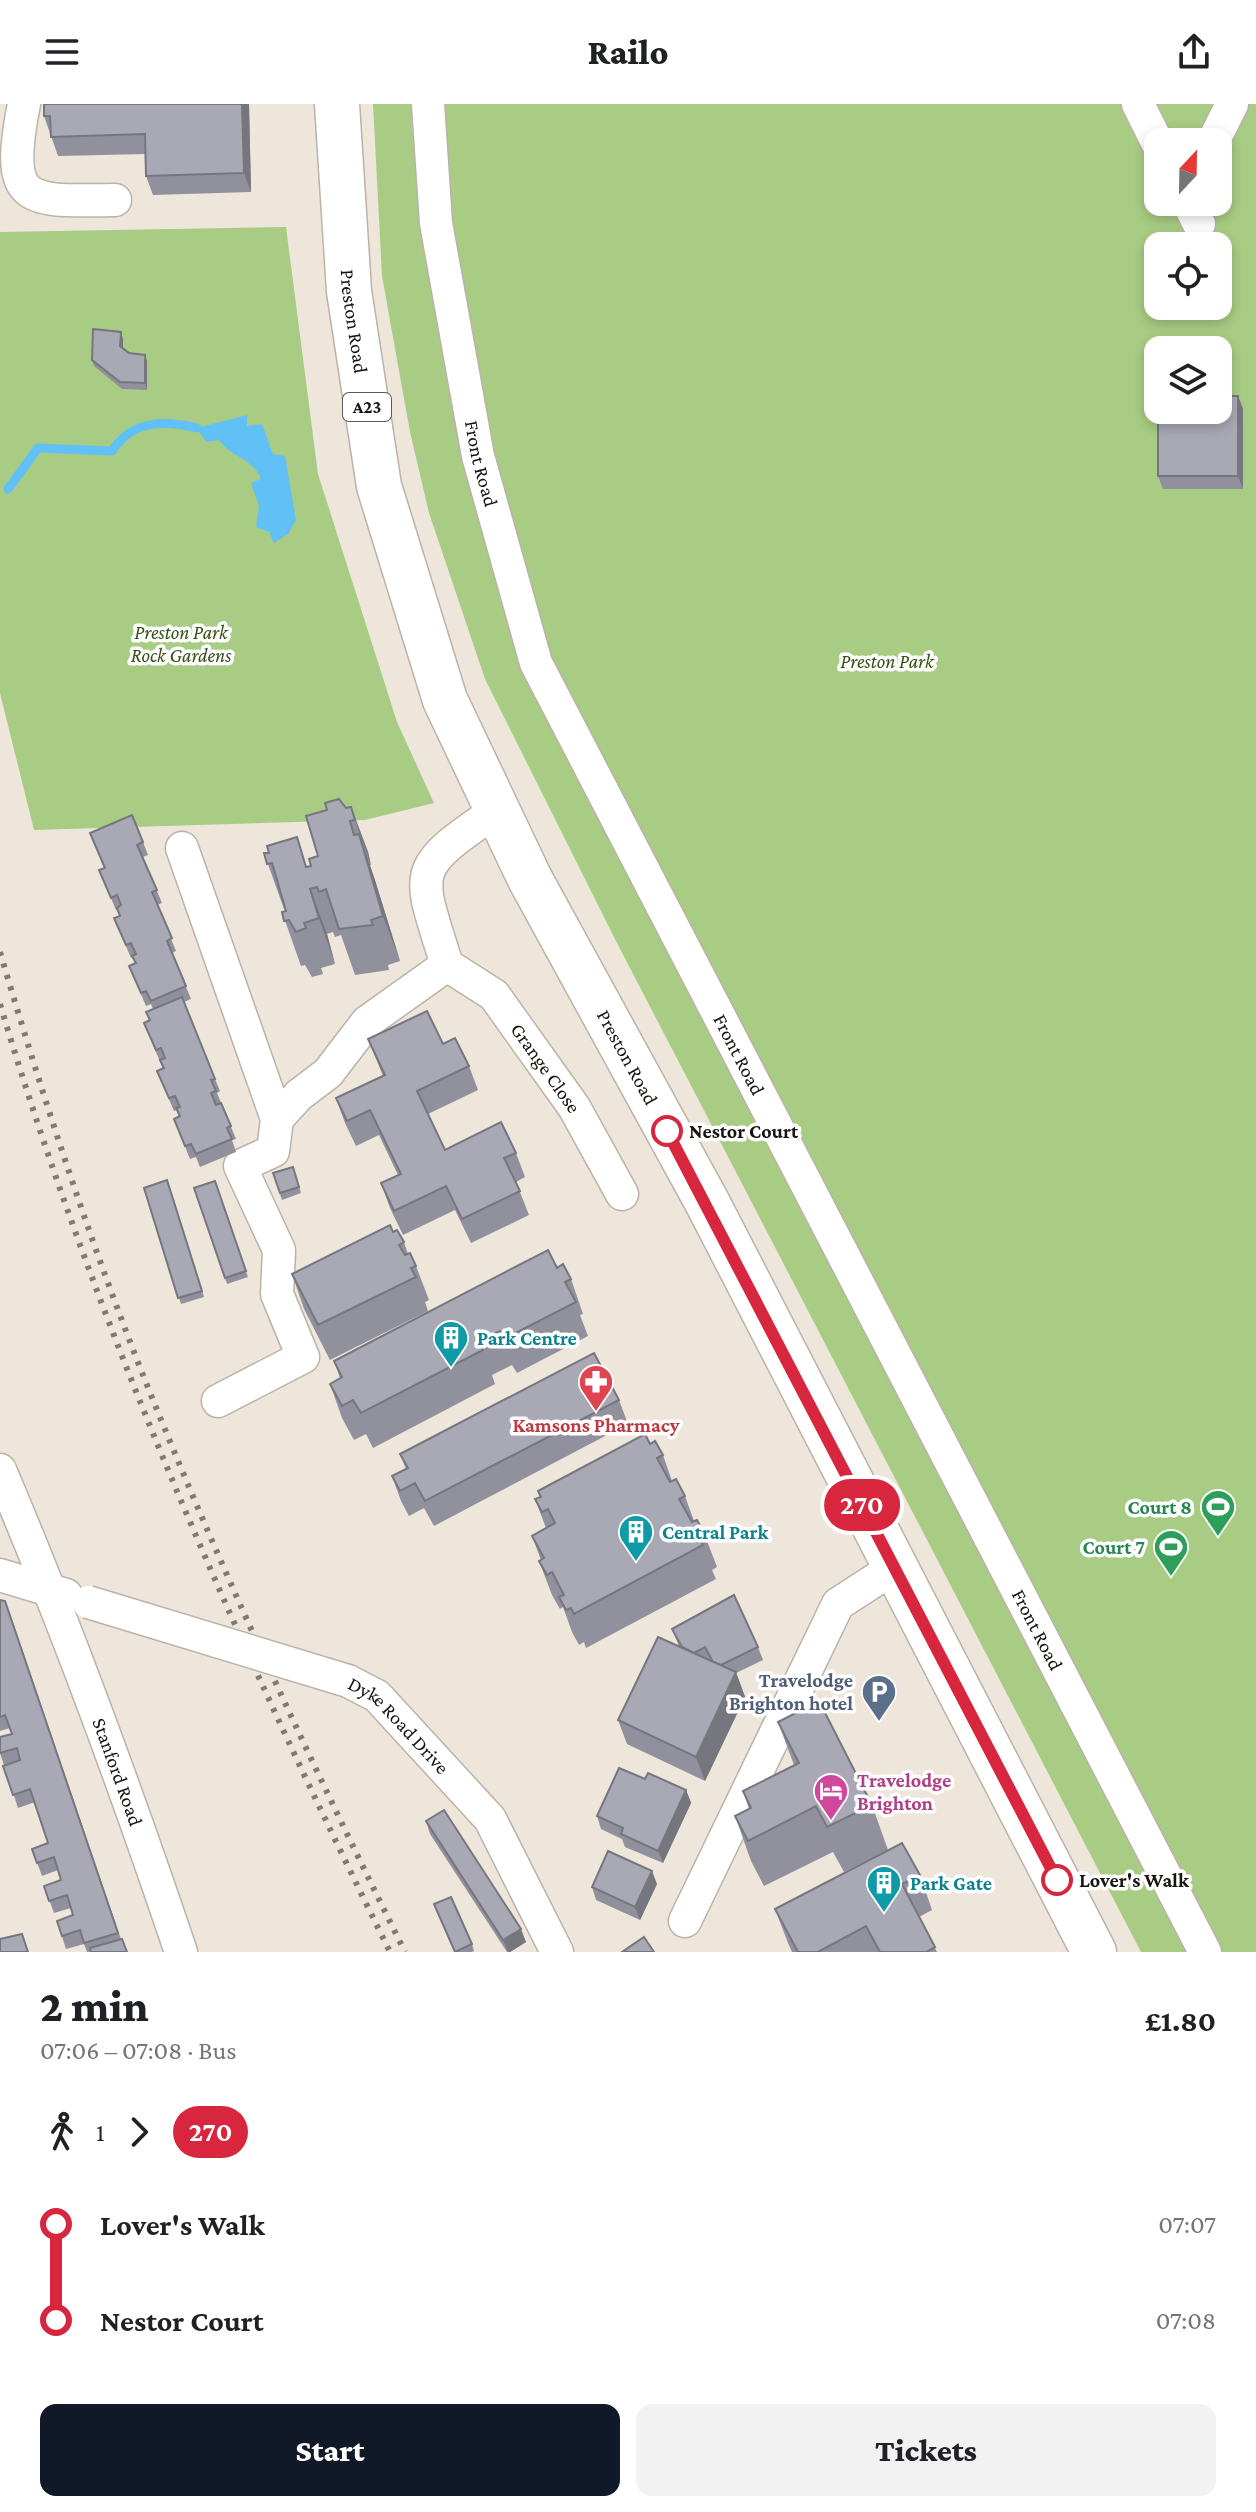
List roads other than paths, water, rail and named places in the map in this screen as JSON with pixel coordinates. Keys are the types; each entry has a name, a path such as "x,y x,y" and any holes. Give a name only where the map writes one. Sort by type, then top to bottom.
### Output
{"highway":[{"name":"Preston Road","path":"337,104 349,291 379,486 445,700 496,811 707,1202 1094,1952"}],"street":[{"path":"24,104 17,141 17,161 20,181 31,194 43,200 115,200"},
{"name":"Front Road","path":"428,104 436,223 478,456 536,663 1205,1952"},
{"path":"1138,104 1150,128"},
{"path":"1220,128 1232,104"},
{"path":"277,1119 328,1073 367,1022 447,965 426,899 423,882 428,866 438,854 496,811"},
{"path":"182,848 277,1119 273,1151 240,1166 279,1250 277,1294 303,1357 218,1401"},
{"name":"Grange Close","path":"447,965 494,995 574,1107 622,1194"},
{"name":"Stanford Road","path":"0,1470 51,1591 120,1771 181,1952"},
{"path":"685,1921 838,1604 895,1567"},
{"name":"Dyke Road Drive","path":"0,1575 348,1681 377,1696 490,1819 557,1952"}],"water":[{"path":"247,415 247,426 262,424 273,454 285,456 296,520 288,534 274,543 269,532 256,527 259,506 251,483 261,479 257,472 219,440 206,442 197,428"}],"waterway":[{"path":"8,489 38,448 112,451 129,433 150,425 173,424 197,428"}],"railway":[{"path":"0,952 67,1165 143,1375 268,1666 405,1952"},
{"path":"0,1004 39,1126 126,1367 226,1604 390,1952"}],"place":[{"name":"Nestor Court","path":"667,1131"},
{"name":"Park Centre","path":"451,1369"},
{"name":"Kamsons Pharmacy","path":"596,1413"},
{"name":"Court 8","path":"1218,1538"},
{"name":"Central Park","path":"636,1563"},
{"name":"Court 7","path":"1171,1578"},
{"name":"Travelodge Brighton hotel","path":"879,1723"},
{"name":"Travelodge Brighton","path":"831,1822"},
{"name":"Lover's Walk","path":"1057,1880"},
{"name":"Park Gate","path":"884,1914"}],"park label":[{"name":"Preston Park Rock Gardens","path":"181,644"},
{"name":"Preston Park","path":"887,661"}]}
